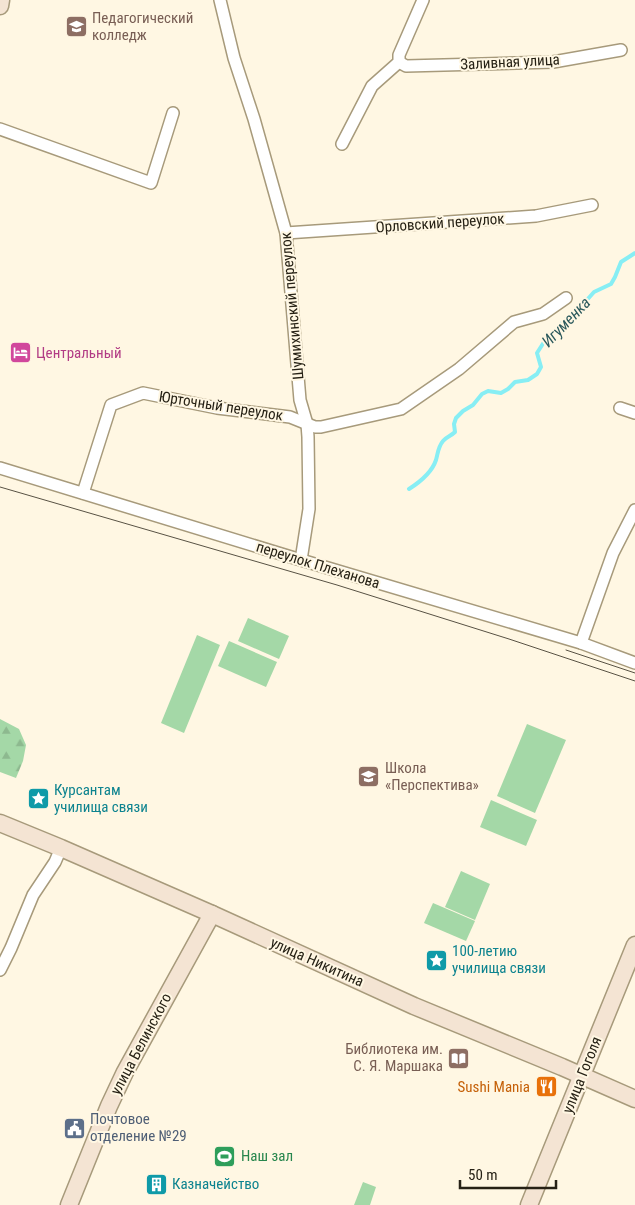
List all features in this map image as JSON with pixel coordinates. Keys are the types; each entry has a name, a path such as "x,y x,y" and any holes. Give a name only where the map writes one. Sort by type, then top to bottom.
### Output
{"street":[{"path":"0,6 1,0"},
{"name":"Шумихинский переулок","path":"220,0 234,58 254,119 286,233 300,400 308,437 309,509 301,560"},
{"path":"342,144 372,86 399,62 399,56 423,0"},
{"name":"Заливная улица","path":"399,62 406,66 553,62 621,50"},
{"path":"0,129 151,183 173,113"},
{"name":"Орловский переулок","path":"286,233 536,216 592,205"},
{"name":"Юрточный переулок","path":"83,493 111,406 143,393 217,408 290,417 321,428 401,409 458,369 514,322 542,314 566,298"},
{"path":"620,408 635,413"},
{"name":"переулок Плеханова","path":"0,468 582,644 635,663"},
{"path":"582,644 613,553 635,510"},
{"name":"улица Никитина","path":"0,823 212,914 414,1006 635,1099"},
{"path":"0,970 33,895 55,862 61,848"},
{"name":"улица Белинского","path":"69,1205 108,1106 212,914"},
{"name":"улица Гоголя","path":"529,1205 635,946"}],"green space":[{"path":"248,618 289,636 279,659 238,641"},
{"path":"197,635 220,645 184,733 161,723"},
{"path":"229,641 277,662 266,687 218,666"},
{"path":"0,719 19,729 26,745 23,761 16,778 0,772"},
{"path":"527,724 566,740 535,813 497,796"},
{"path":"491,800 537,820 526,846 480,827"},
{"path":"461,871 490,884 475,920 445,907"},
{"path":"433,903 475,921 466,941 424,923"},
{"path":"363,1182 376,1187 370,1205 354,1205"}],"waterway":[{"name":"Игуменка","path":"409,489 432,469 441,443 455,432 454,424 456,418 473,405 482,394 488,391 501,393 515,382 528,380 537,374 541,367 537,353 544,342 569,316 577,314 594,292 611,284 621,262 635,253"}],"tram line":[{"path":"0,487 337,585 635,681"},
{"path":"566,650 635,673"}],"place":[{"name":"Педагогический колледж","path":"76,27"},
{"name":"Центральный","path":"20,353"},
{"name":"Школа «Перспектива»","path":"369,777"},
{"name":"Курсантам училища связи","path":"38,799"},
{"name":"100-летию училища связи","path":"436,960"},
{"name":"Библиотека им. С. Я. Маршака","path":"459,1058"},
{"name":"Sushi Mania","path":"546,1087"},
{"name":"Почтовое отделение №29","path":"74,1128"},
{"name":"Наш зал","path":"225,1156"},
{"name":"Казначейство","path":"156,1184"}]}
